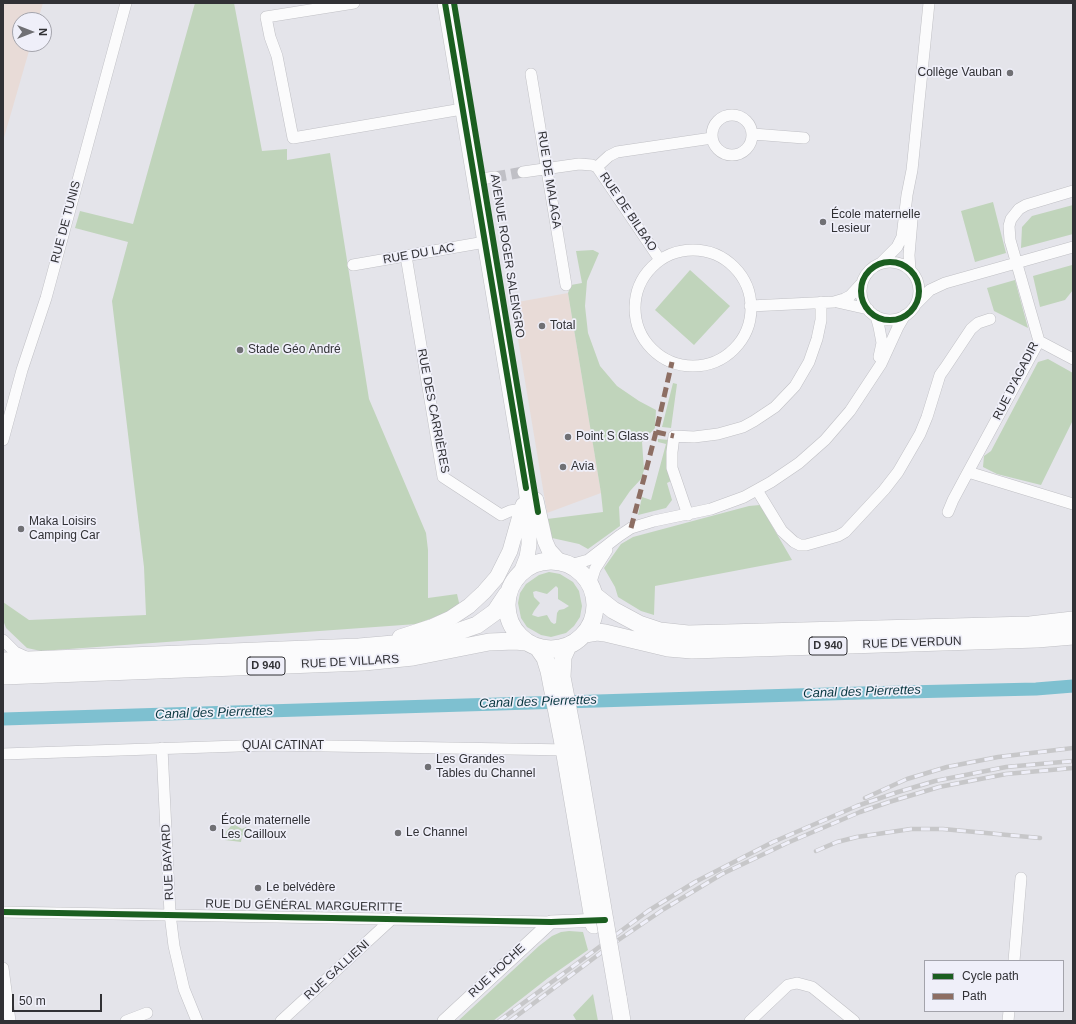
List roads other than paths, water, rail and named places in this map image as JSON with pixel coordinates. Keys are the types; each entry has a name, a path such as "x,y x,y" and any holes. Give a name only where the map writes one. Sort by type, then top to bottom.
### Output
{"main road":[{"name":"AVENUE ROGER SALENGRO","path":"445,3 462,109 484,179 485,242 526,488 529,515 529,545 528,557 522,570"},
{"name":"AVENUE ROGER SALENGRO","path":"454,3 541,528 546,545 564,563"},
{"path":"359,647 431,628 451,618 469,606 490,585 502,568 510,551 522,510 526,488"},
{"path":"532,645 552,650 568,646 585,634 590,626 594,615 595,606 592,590 582,573 564,563 551,560 540,562 522,570 513,581 507,594 506,609 510,623 518,635 532,645 547,662 557,682 567,731 612,999 610,1021"},
{"name":"RUE DE VERDUN","path":"592,590 612,610 639,624 660,630 688,634 1030,625 1073,620"},
{"name":"RUE DE VILLARS","path":"4,673 32,660 359,647 411,642 460,632 477,625 498,608 507,594"},
{"name":"RUE DE VERDUN","path":"585,634 597,632 605,633 668,648 692,650 1029,639 1073,636"},
{"name":"RUE DE VILLARS","path":"4,673 372,662 413,658 489,642 515,641 532,645"},
{"path":"557,682 562,661 568,646"},
{"path":"612,999 622,1021"}],"street":[{"name":"RUE DE TUNIS","path":"3,440 22,370 46,298 126,3"},
{"path":"354,3 266,17 270,37 277,56 293,138 462,109"},
{"path":"834,302 850,296 862,283 869,271 892,254 901,240 912,170 929,3"},
{"name":"RUE DE MALAGA","path":"531,74 566,285"},
{"path":"730,115 737,115 750,124 753,134 751,144 747,149 733,156 720,152 712,138 713,128 716,123 721,118 730,115"},
{"path":"753,134 804,138"},
{"path":"598,168 613,153 712,138"},
{"name":"RUE DE BILBAO","path":"524,172 579,164 592,164 598,168 660,260"},
{"path":"912,170 914,193 909,251 912,273 918,285 919,291 916,304"},
{"name":"RUE D'AGADIR","path":"948,512 953,500 1039,341 1016,263 1009,233 1009,226 1015,213 1026,205 1073,191"},
{"name":"RUE DU LAC","path":"353,265 485,242"},
{"path":"564,563 588,560 627,530 722,505 757,490 789,470 817,447 847,415 881,364 898,327 906,315 930,290 946,282 1073,247"},
{"path":"692,250 703,251 724,259 732,266 742,279 749,295 750,306 748,325 738,344 723,358 713,362 693,366 682,365 667,360 654,352 647,344 637,325 635,304 640,284 652,266 660,260 675,253 692,250"},
{"name":"RUE DES CARRIÈRES","path":"406,256 443,477 501,515 510,511 522,510"},
{"path":"880,263 896,262 905,266 912,273 929,282 946,282"},
{"path":"862,283 862,297 879,327 882,346 869,382"},
{"path":"688,515 672,468 674,436 707,436 730,431 754,421 780,402 795,386 809,362 817,339 821,320 821,302"},
{"path":"750,306 834,302 892,320 906,315"},
{"path":"757,490 782,531 794,542 806,545 838,536 844,532 884,490 898,472 920,434 940,375 971,329 978,323 990,319"},
{"path":"1039,341 1073,359"},
{"path":"968,472 1073,504"},
{"path":"592,590 595,569 615,540"},
{"path":"3,640 15,652 32,660"},
{"name":"QUAI CATINAT","path":"3,754 268,746 570,750"},
{"name":"RUE BAYARD","path":"162,748 170,914 175,956 180,977 197,1021"},
{"path":"1014,960 1021,878"},
{"name":"RUE DU GÉNÉRAL MARGUERITTE","path":"3,912 599,922"},
{"name":"RUE GALLIENI","path":"281,1021 393,918"},
{"name":"RUE HOCHE","path":"444,1021 551,922"},
{"path":"3,968 10,1021"},
{"path":"750,1021 788,985 797,983 812,986 854,1021"},
{"path":"126,1021 147,1013"}],"waterway":[{"name":"Canal des Pierrettes","path":"3,719 1036,689 1073,686"}],"tunnel":[{"path":"495,177 523,172"}],"railway":[{"path":"865,798 907,779 947,767 998,757 1073,748"},
{"path":"499,1021 648,911 695,882 773,842 857,806 935,781 1006,767 1073,761"},
{"path":"510,1021 614,943 664,909 722,874 787,843 860,812 939,787 1006,774 1073,768"},
{"path":"816,851 837,842 857,837 911,829 943,829 1040,838"}],"place":[{"name":"Collège Vauban","path":"1010,73"},
{"name":"École maternelle Lesieur","path":"823,222"},
{"name":"Total","path":"542,326"},
{"name":"Stade Géo André","path":"240,350"},
{"name":"Point S Glass","path":"568,437"},
{"name":"Avia","path":"563,467"},
{"name":"Maka Loisirs Camping Car","path":"21,529"},
{"name":"Les Grandes Tables du Channel","path":"428,767"},
{"name":"École maternelle Les Cailloux","path":"213,828"},
{"name":"Le Channel","path":"398,833"},
{"name":"Le belvédère","path":"258,888"}]}
